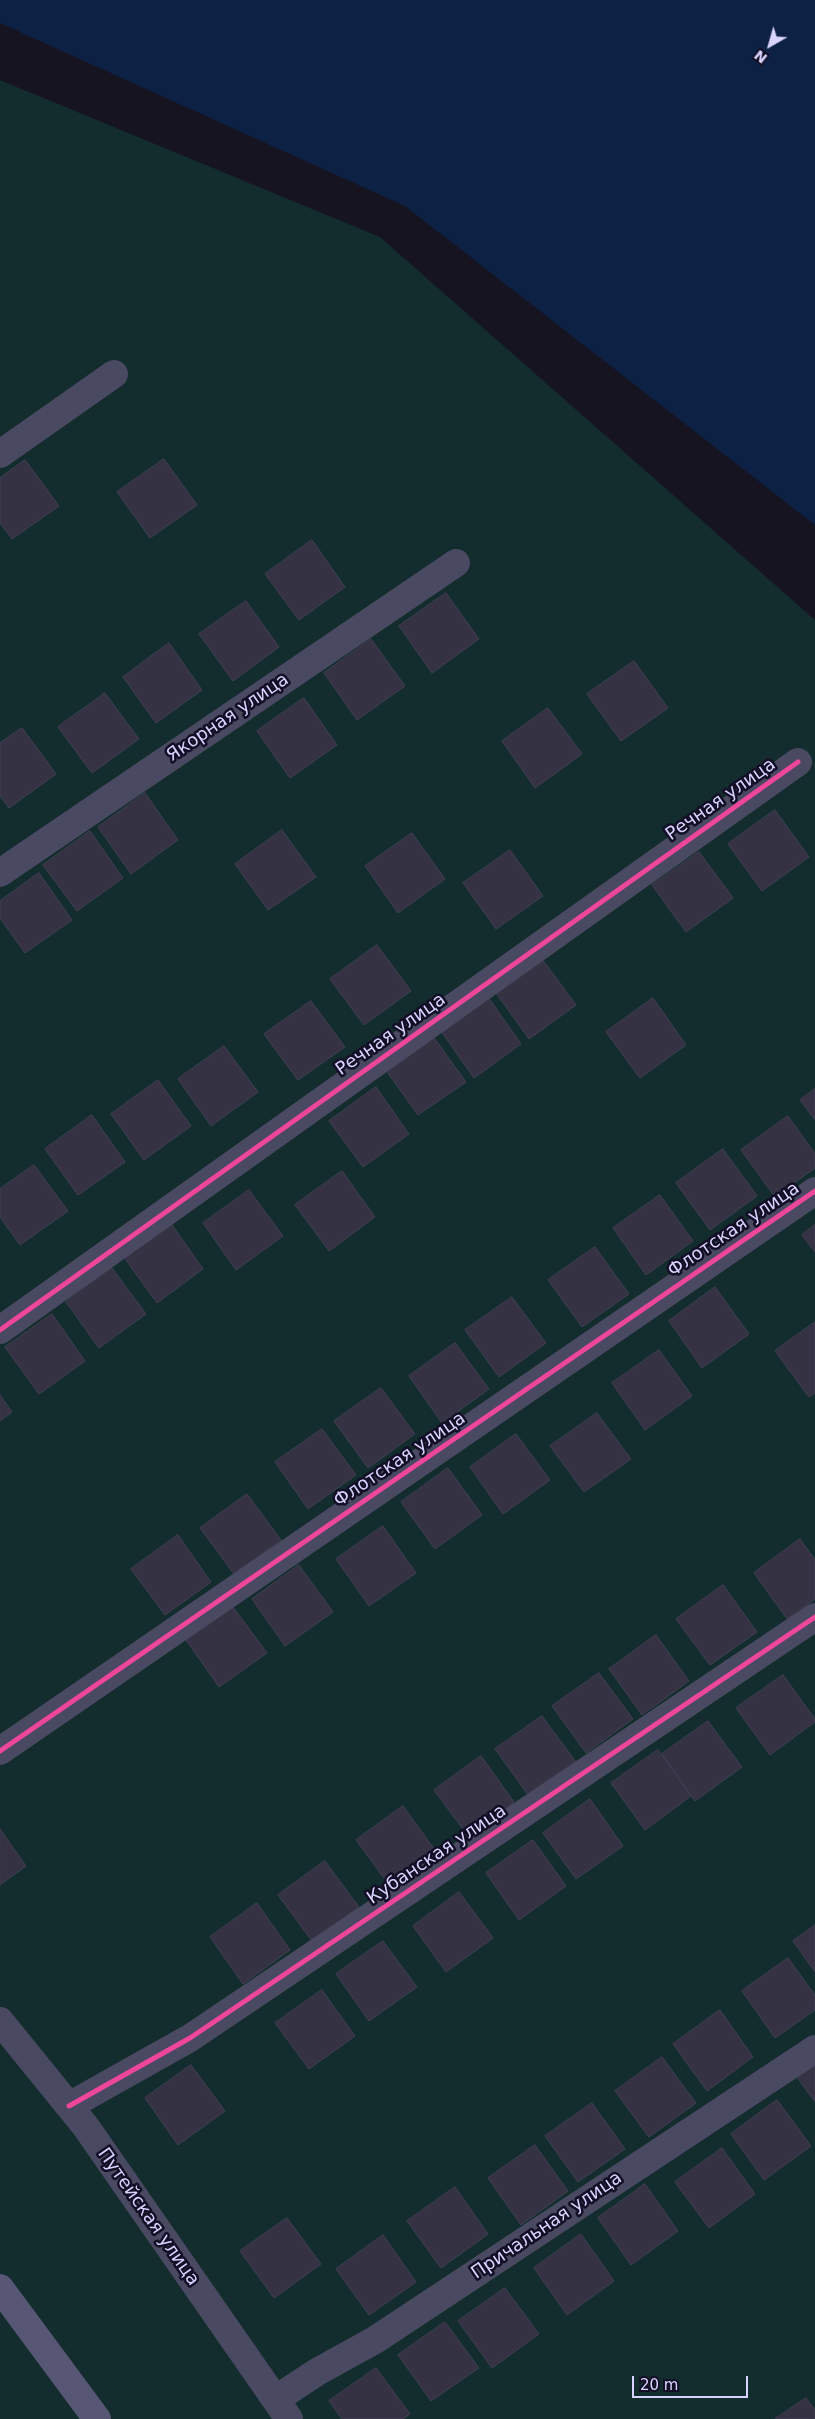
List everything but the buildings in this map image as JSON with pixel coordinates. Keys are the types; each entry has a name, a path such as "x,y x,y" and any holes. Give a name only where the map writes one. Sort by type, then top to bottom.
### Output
{"street":[{"path":"0,454 114,374"},
{"name":"Якорная улица","path":"0,874 456,563"},
{"name":"Речная улица","path":"0,1330 798,762"},
{"name":"Флотская улица","path":"0,1751 815,1191"},
{"name":"Кубанская улица","path":"68,2106 190,2038 815,1617"},
{"name":"Путейская улица","path":"0,2021 68,2106 282,2409"},
{"name":"Причальная улица","path":"282,2409 317,2372 375,2340 815,2048"},
{"path":"0,2288 97,2419"}],"green space":[{"path":"0,80 380,237 815,620 815,2419 0,2419"}],"water":[{"path":"0,0 815,0 815,525 405,206 0,23"}],"cycle path":[{"path":"0,1330 798,762"},
{"path":"0,1751 815,1191"},
{"path":"69,2106 190,2038 815,1617"}]}
